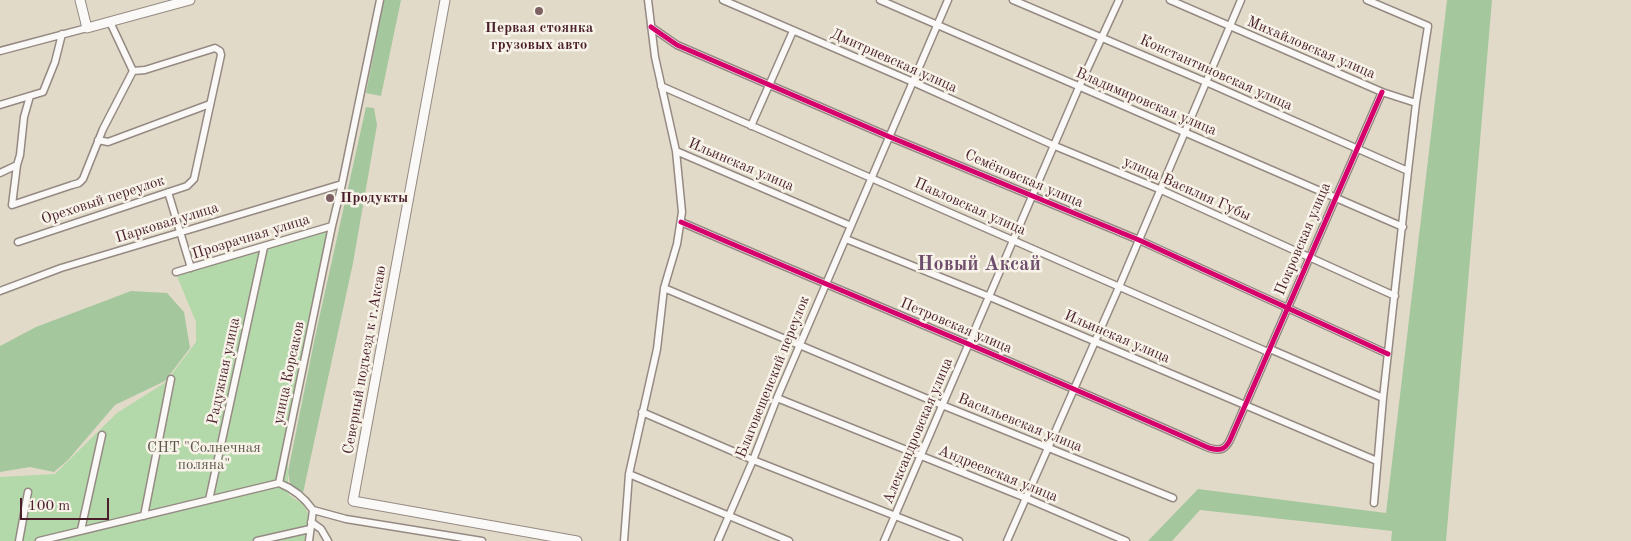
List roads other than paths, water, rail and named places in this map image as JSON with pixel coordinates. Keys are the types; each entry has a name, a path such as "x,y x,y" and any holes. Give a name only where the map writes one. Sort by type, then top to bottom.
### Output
{"street":[{"path":"80,0 87,28"},
{"path":"0,51 190,0"},
{"name":"улица Корсаков","path":"280,483 380,0"},
{"name":"Северный подъезд к г.Аксаю","path":"445,0 353,502 577,541"},
{"path":"624,541 629,474 657,349 664,288 678,244 682,202 676,151 661,86 648,0"},
{"name":"Дмитриевская улица","path":"723,0 1055,146"},
{"name":"Владимировская улица","path":"880,0 1403,227"},
{"name":"Благовещенский переулок","path":"718,541 825,284 948,0"},
{"name":"Константиновская улица","path":"1013,0 1408,171"},
{"name":"Александровская улица","path":"884,541 1055,146 1079,86 1119,0"},
{"name":"Михайловская улица","path":"1170,0 1382,92 1416,103"},
{"path":"1007,541 1119,287 1159,189 1241,0"},
{"path":"1367,0 1428,26 1408,171 1383,398 1374,503"},
{"path":"110,22 133,70"},
{"name":"Семёновская улица","path":"651,27 677,45 890,137 1139,240 1388,354"},
{"path":"751,126 793,31"},
{"path":"0,105 43,92 55,62 62,34"},
{"path":"98,140 108,142 210,104 221,55 220,51 215,48 145,70 133,70"},
{"path":"30,96 24,117 20,156 16,165 12,205 78,183 83,179 98,140 133,70"},
{"name":"Павловская улица","path":"661,86 1014,239 1119,287 1383,398"},
{"name":"Покровская улица","path":"1223,449 1230,440 1382,92"},
{"name":"Ореховый переулок","path":"18,242 187,186 194,179 210,104"},
{"name":"улица Василия Губы","path":"1055,146 1159,189 1309,258"},
{"name":"Ильинская улица","path":"676,151 851,226"},
{"path":"0,173 16,165"},
{"name":"Парковая улица","path":"0,291 61,268 342,184"},
{"path":"168,192 190,268"},
{"name":"Петровская улица","path":"680,222 1074,388 1209,448 1223,449"},
{"name":"Прозрачная улица","path":"176,272 332,226"},
{"name":"Ильинская улица","path":"846,239 990,297 1377,461"},
{"name":"Радужная улица","path":"209,500 264,247"},
{"path":"1309,258 1395,296"},
{"name":"Васильевская улица","path":"664,288 942,405 1173,498"},
{"path":"144,516 171,379"},
{"name":"Андреевская улица","path":"777,398 1026,498 1126,541"},
{"path":"642,412 753,460 958,541"},
{"path":"81,530 102,435"},
{"path":"629,474 790,541"},
{"path":"39,541 280,483 294,490 306,500 312,510 308,541"},
{"path":"19,541 28,492"},
{"path":"312,510 346,519 482,541"},
{"path":"256,541 311,525 320,529 328,541"}],"place":[{"name":"Первая стоянка грузовых авто","path":"539,11"},
{"name":"Продукты","path":"330,198"}],"district":[{"name":"Новый Аксай","path":"979,265"}],"park label":[{"name":"СНТ \"Солнечная поляна\"","path":"204,456"}]}
